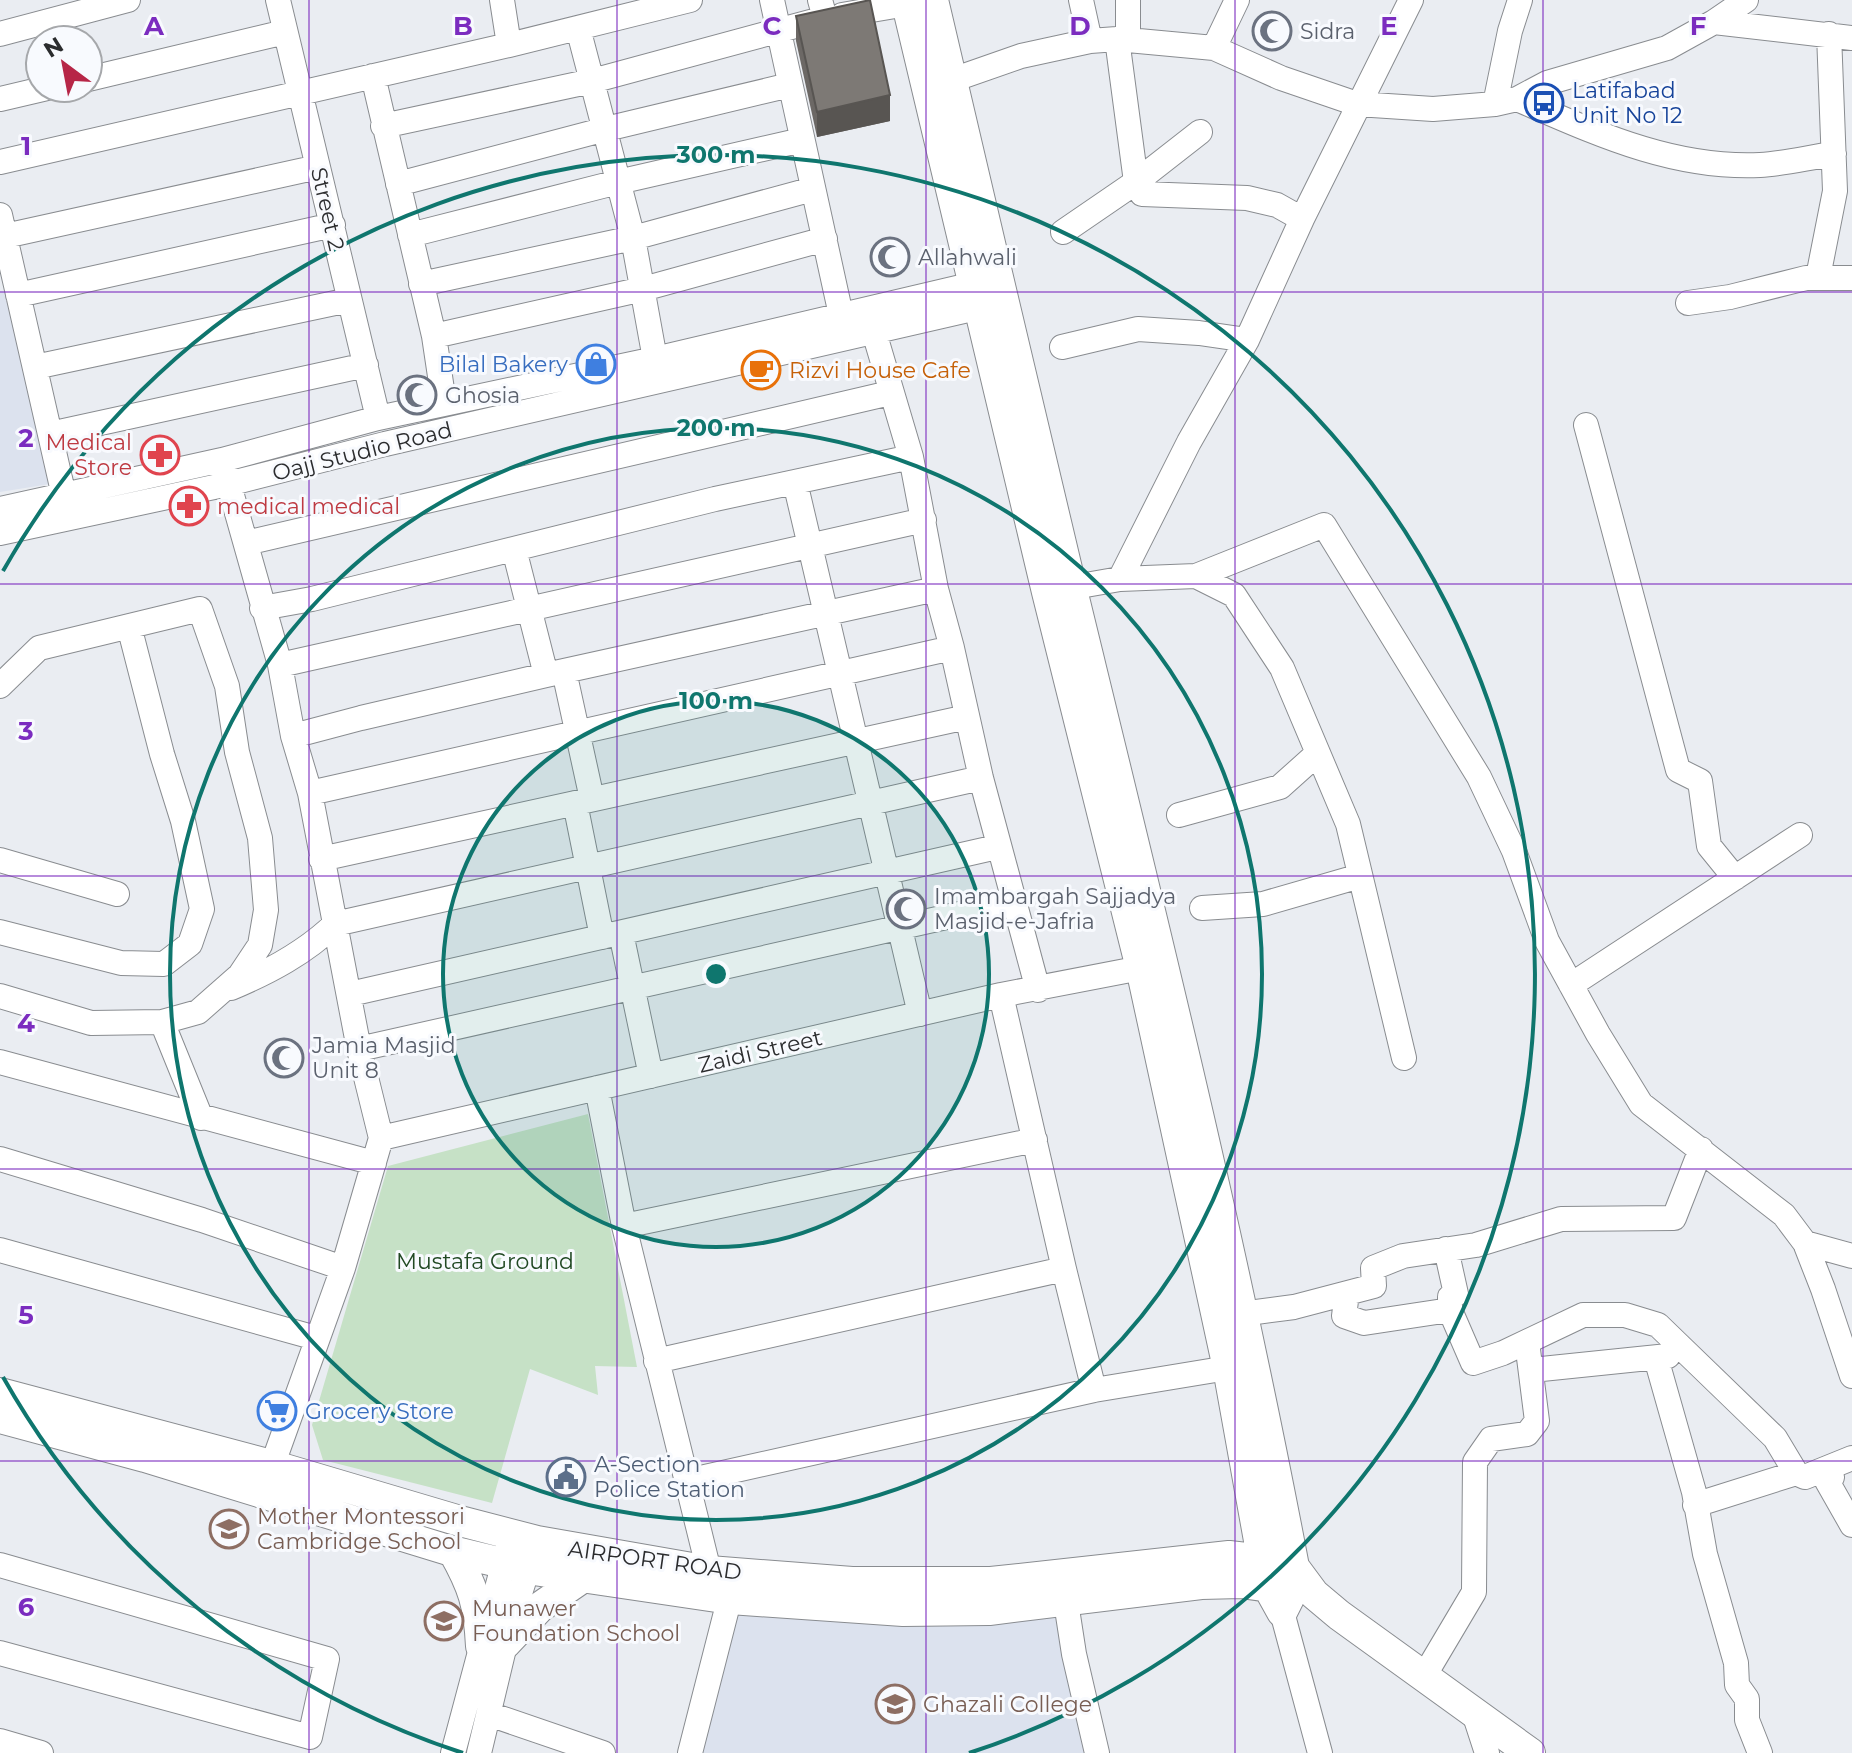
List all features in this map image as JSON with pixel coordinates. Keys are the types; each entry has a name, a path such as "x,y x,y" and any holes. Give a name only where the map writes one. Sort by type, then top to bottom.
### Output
{"main road":[{"path":"915,1 940,84 990,293 1059,590 1141,968 1240,1366 1285,1585 1530,1753"},
{"path":"1059,590 1164,963 1241,1314 1240,1366"},
{"name":"AIRPORT ROAD","path":"0,1393 267,1478 520,1552"},
{"name":"AIRPORT ROAD","path":"0,1418 267,1478 453,1551 520,1552 725,1581 991,1582 1064,1587 1229,1556 1285,1585"},
{"path":"453,1551 470,1580 479,1613 493,1645 582,1578"},
{"path":"520,1552 582,1578 725,1581"}],"street":[{"path":"0,34 128,0"},
{"name":"Street 2","path":"278,0 378,418"},
{"path":"502,0 509,45"},
{"path":"0,162 301,94 690,0"},
{"path":"772,0 841,315"},
{"path":"1081,0 1090,41"},
{"path":"1128,0 1123,40 1136,182 1142,194 1247,198 1277,205 1302,219"},
{"path":"1214,48 1237,0"},
{"path":"1120,579 1189,442 1247,340 1357,104 1411,0"},
{"path":"1506,101 1510,31 1520,0"},
{"path":"940,84 1021,56 1090,41 1123,40 1214,48 1281,78 1357,104 1433,109 1506,101 1547,83 1667,48 1746,0"},
{"path":"383,126 592,81 777,31 823,9 915,1"},
{"path":"1714,22 1840,36 1834,154 1844,190 1818,277"},
{"path":"578,28 633,238 655,359"},
{"path":"104,75 285,32"},
{"path":"373,76 434,336 444,403"},
{"path":"398,184 790,85"},
{"path":"0,99 24,93"},
{"path":"1506,101 1622,144 1689,162 1760,165 1834,154"},
{"path":"1063,232 1136,182 1200,132"},
{"path":"410,235 618,182 802,140"},
{"path":"69,520 2,225 318,167"},
{"path":"421,284 633,238 813,189"},
{"path":"18,295 333,225"},
{"path":"434,336 643,289 825,239"},
{"path":"1688,303 1818,277 1852,278"},
{"name":"Oajj Studio Road","path":"0,533 69,520 225,472 378,418 655,359 841,315 990,293"},
{"name":"Oajj Studio Road","path":"0,509 63,493 225,472 400,440 874,332 990,293"},
{"path":"35,367 349,300"},
{"path":"1062,347 1138,329 1247,340"},
{"path":"874,332 911,457 936,589 997,847 1038,990"},
{"path":"50,434 366,365"},
{"path":"246,543 890,393"},
{"path":"1586,425 1678,770 1700,781 1709,846 1735,878"},
{"path":"262,608 312,599 795,482 911,457"},
{"path":"225,472 280,665 293,736 310,793 359,1049 381,1138 343,1268 267,1478"},
{"path":"795,482 920,1014"},
{"path":"280,665 924,520"},
{"path":"1059,590 1120,579 1196,576 1324,525 1479,777 1514,851 1547,941 1641,1104 1784,1215 1805,1243 1852,1376"},
{"path":"514,549 530,609 577,733 587,867 633,987 651,1076"},
{"path":"1196,576 1234,595 1282,668 1348,824 1404,1058"},
{"path":"293,736 555,673 936,589"},
{"path":"0,686 39,648 200,609 227,686 237,752 260,838 266,910 260,945 240,975 198,1012 162,1022 91,1023 0,996"},
{"path":"0,932 121,963 164,964 190,944 202,909 183,821 129,626"},
{"path":"310,793 952,648"},
{"path":"321,859 967,717"},
{"path":"1179,815 1280,787 1318,753"},
{"path":"219,993 257,977 313,946 335,924 981,778"},
{"path":"1571,985 1800,835"},
{"path":"350,994 997,847"},
{"path":"0,860 117,894"},
{"path":"1202,908 1263,904 1360,876"},
{"path":"359,1049 1013,902"},
{"name":"Zaidi Street","path":"381,1138 1001,995 1141,968"},
{"path":"1001,995 1094,1390"},
{"path":"162,1022 201,1118"},
{"path":"0,1062 374,1163"},
{"path":"597,1088 624,1226 687,1481 725,1581 690,1753"},
{"path":"624,1226 1035,1140"},
{"path":"1241,1314 1294,1307 1374,1286 1373,1268 1403,1256 1476,1245 1561,1219 1674,1218 1701,1149"},
{"path":"0,1159 202,1220 343,1268"},
{"path":"1805,1243 1852,1256"},
{"path":"1446,1249 1456,1294 1450,1297 1450,1310 1473,1363 1503,1353 1583,1315 1625,1315 1658,1325 1775,1438 1796,1473 1805,1477 1852,1458"},
{"path":"0,1250 316,1338"},
{"path":"656,1361 1064,1269"},
{"path":"1347,1293 1344,1316 1364,1323 1450,1310"},
{"path":"1423,1678 1474,1592 1475,1462 1491,1439 1527,1434 1537,1421 1527,1342"},
{"path":"1532,1370 1687,1353"},
{"path":"1656,1358 1736,1663 1737,1685 1747,1699 1747,1720 1760,1753"},
{"path":"687,1481 1094,1390 1240,1366"},
{"path":"1826,1469 1832,1477 1827,1481 1852,1525"},
{"path":"1695,1505 1796,1473"},
{"path":"453,1753 493,1645 520,1552"},
{"path":"0,1565 327,1659 308,1745 0,1653"},
{"path":"1285,1585 1320,1753"},
{"path":"1064,1587 1074,1654 1097,1753"},
{"path":"479,1753 489,1714 493,1645"},
{"path":"1474,1713 1487,1753"},
{"path":"489,1714 603,1753"},
{"path":"0,1741 41,1753"}],"shaded area":[{"path":"0,291 13,294 56,483 0,492"},
{"name":"Ghazali College","path":"730,1599 1066,1601 1100,1753 690,1753"}],"green space":[{"name":"Mustafa Ground","path":"588,1114 637,1367 595,1366 598,1395 530,1369 492,1503 323,1460 312,1425 388,1166"}],"building":[{"path":"870,0 890,95 817,112 796,16"}],"place":[{"name":"Sidra","path":"1272,31"},
{"name":"Latifabad Unit No 12","path":"1544,103"},
{"name":"Allahwali","path":"890,257"},
{"name":"Bilal Bakery","path":"596,364"},
{"name":"Rizvi House Cafe","path":"761,370"},
{"name":"Ghosia","path":"417,395"},
{"name":"Medical Store","path":"160,455"},
{"name":"medical medical","path":"189,506"},
{"name":"Imambargah Sajjadya Masjid-e-Jafria","path":"906,909"},
{"name":"Jamia Masjid Unit 8","path":"284,1058"},
{"name":"Grocery Store","path":"277,1411"},
{"name":"A-Section Police Station","path":"566,1477"},
{"name":"Mother Montessori Cambridge School","path":"229,1529"},
{"name":"Munawer Foundation School","path":"444,1621"},
{"name":"Ghazali College","path":"895,1704"}]}
